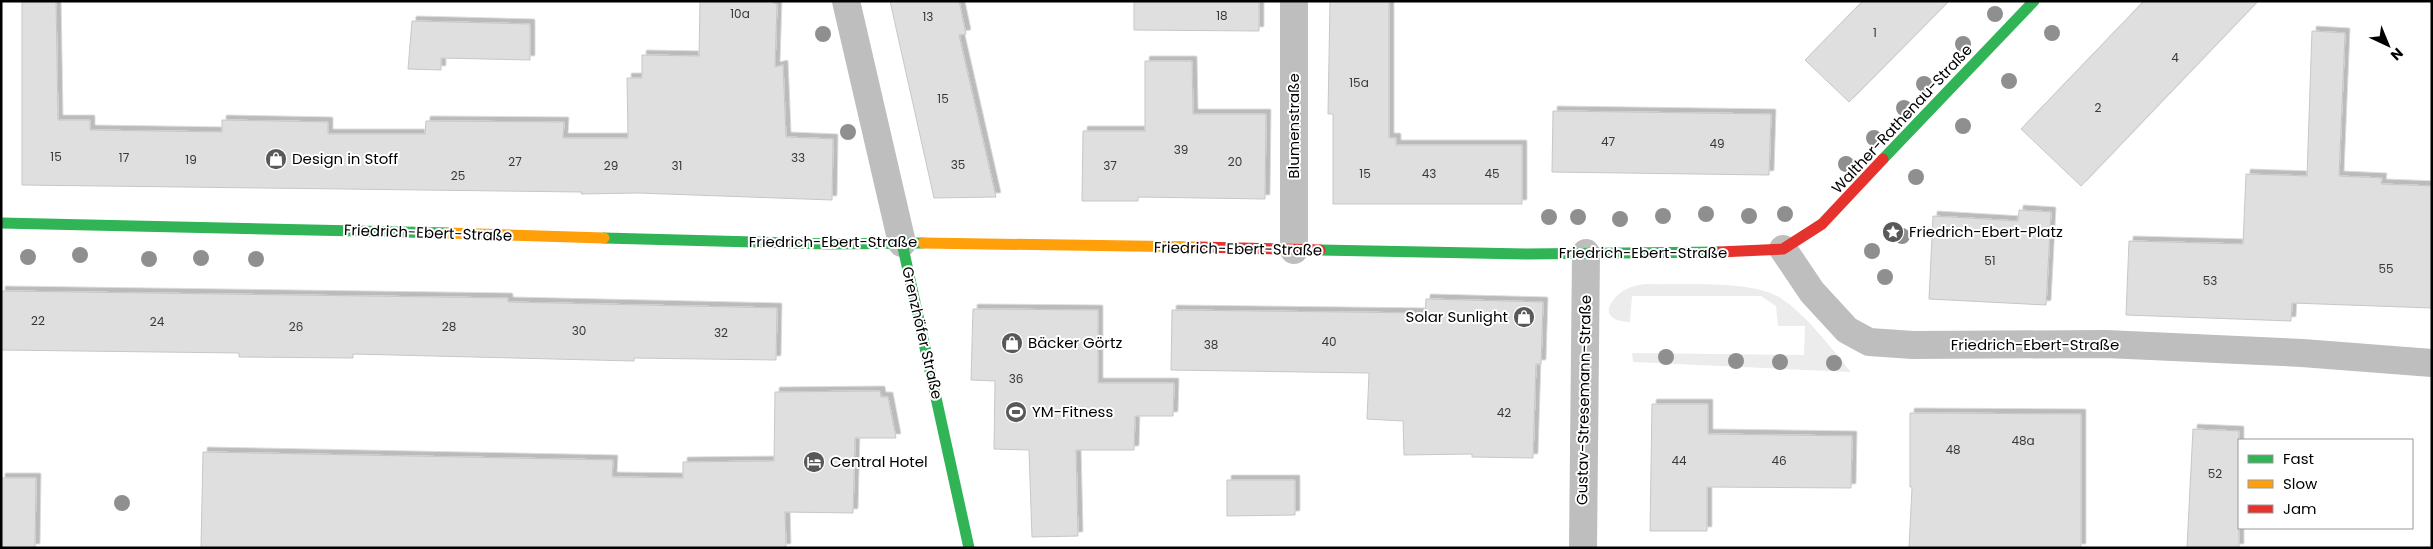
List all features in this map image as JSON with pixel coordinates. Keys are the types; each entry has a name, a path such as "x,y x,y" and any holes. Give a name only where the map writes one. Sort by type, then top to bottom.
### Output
{"main road":[{"name":"Walther-Rathenau-Straße","path":"1783,249 1822,224 2034,1"},
{"name":"Friedrich-Ebert-Straße","path":"1,223 829,244 1012,243 1294,250 1586,253 1754,252 1783,249"},
{"name":"Grenzhöfer Straße","path":"902,243 969,548"}],"street":[{"name":"Grenzhöfer Straße","path":"846,1 902,243"},
{"name":"Blumenstraße","path":"1294,1 1294,250"},
{"name":"Friedrich-Ebert-Straße","path":"1783,249 1812,292 1847,330 1870,342 1913,345 2106,344 2302,353 2432,363"},
{"name":"Gustav-Stresemann-Straße","path":"1583,548 1586,253"}],"shaded area":[{"path":"1646,284 1714,284 1750,288 1779,297 1808,322 1851,372 1633,362 1632,353 1804,355 1805,326 1778,326 1776,306 1761,296 1632,296 1630,322 1616,320 1612,317 1609,309 1614,299 1620,293 1626,289"}],"building":[{"path":"22,1 56,1 58,120 90,120 90,130 222,132 222,120 328,122 328,134 425,134 426,121 564,122 563,138 628,138 627,78 642,78 642,55 699,56 700,1 773,1 773,3 777,4 775,67 783,65 786,137 833,139 832,200 638,193 581,194 582,192 22,185"},
{"path":"890,1 959,1 966,34 959,35 996,197 934,198"},
{"path":"1134,1 1259,1 1259,31 1134,30"},
{"path":"1330,1 1389,1 1389,138 1396,138 1396,145 1522,145 1522,204 1333,204 1333,114 1328,114"},
{"path":"1863,1 1949,1 1849,102 1805,60"},
{"path":"2144,1 2258,1 2081,186 2021,129"},
{"path":"412,21 530,24 530,60 441,58 441,70 408,69"},
{"path":"2312,31 2345,33 2339,176 2382,178 2381,184 2432,186 2432,308 2292,303 2291,321 2126,315 2129,241 2243,244 2246,174 2307,176"},
{"path":"1145,61 1192,61 1193,114 1266,114 1265,199 1138,197 1138,201 1082,201 1083,131 1145,131"},
{"path":"1553,111 1771,114 1769,175 1552,172"},
{"path":"2019,210 2051,212 2046,305 1929,299 1933,216 2018,221"},
{"path":"1,291 508,298 508,302 777,308 776,360 634,358 634,361 353,354 353,358 239,357 239,353 1,350"},
{"path":"1426,299 1543,302 1541,364 1536,364 1533,458 1472,457 1472,454 1404,455 1403,421 1367,419 1369,373 1171,370 1172,310 1425,313"},
{"path":"973,309 1098,310 1098,383 1174,383 1173,416 1135,416 1134,450 1076,450 1078,536 1032,537 1029,450 994,449 995,381 971,380"},
{"path":"880,391 881,397 888,397 896,438 855,438 853,513 785,512 786,548 201,548 203,452 613,460 612,477 683,478 683,462 774,461 775,392"},
{"path":"1652,404 1708,404 1708,434 1852,436 1851,488 1707,487 1707,531 1650,531"},
{"path":"1910,413 2081,414 2081,548 1909,548 1912,487 1910,487"},
{"path":"2193,429 2239,431 2239,548 2187,548"},
{"path":"1,478 36,478 35,548 1,548"},
{"path":"1227,480 1295,480 1295,515 1227,516"}],"traffic: fast":[{"path":"1883,159 2034,1"},
{"path":"1,223 449,233"},
{"path":"604,238 829,244 923,243"},
{"path":"902,243 969,548"},
{"path":"1320,250 1526,254 1719,252"}],"traffic: slow":[{"path":"449,233 604,238"},
{"path":"923,243 1199,247"}],"traffic: jam":[{"path":"1719,252 1783,249 1822,224 1883,159"},
{"path":"1199,247 1320,250"}],"place":[{"name":"Design in Stoff","path":"276,159"},
{"name":"Friedrich-Ebert-Platz","path":"1893,232"},
{"name":"Solar Sunlight","path":"1524,317"},
{"name":"Bäcker Görtz","path":"1012,343"},
{"name":"YM-Fitness","path":"1016,412"},
{"name":"Central Hotel","path":"814,462"}]}
